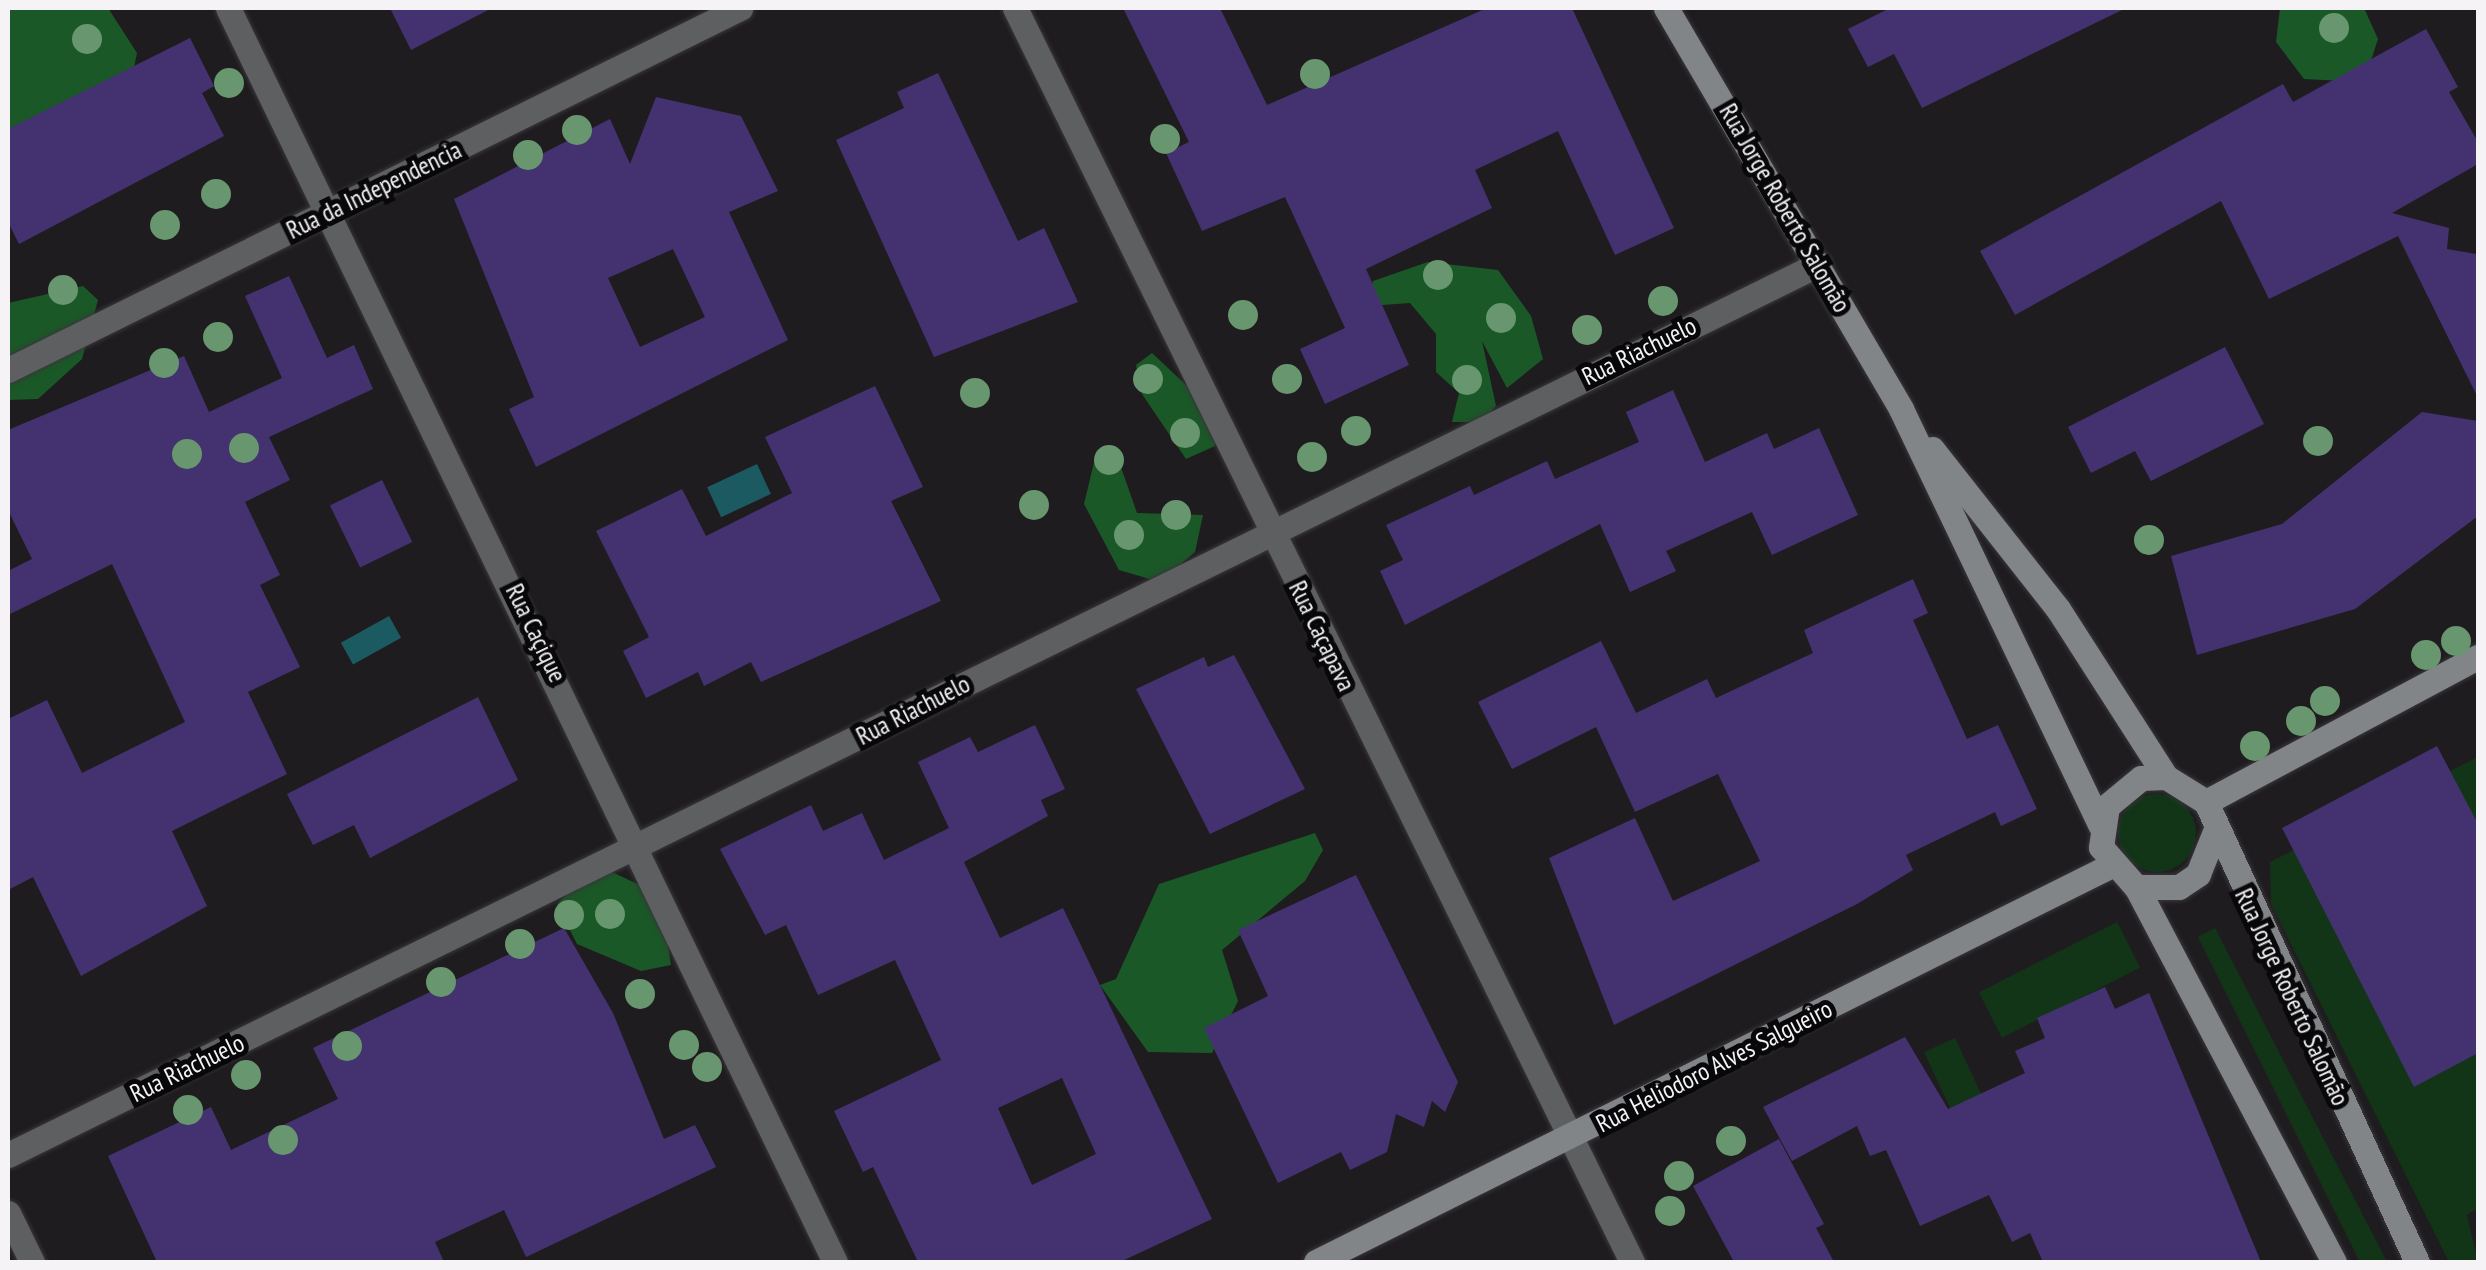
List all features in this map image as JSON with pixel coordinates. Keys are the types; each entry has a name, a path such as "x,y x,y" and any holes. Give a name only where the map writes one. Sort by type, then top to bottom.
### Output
{"main road":[{"name":"Rua Jorge Roberto Salomão","path":"1666,8 1901,409 2101,826 2110,866"},
{"name":"Rua Jorge Roberto Salomão","path":"1901,409 2058,608 2166,777 2206,802"},
{"path":"2136,887 2179,887 2198,874 2214,834 2206,802 2478,657"},
{"path":"2101,826 2120,790 2166,777"},
{"name":"Rua Jorge Roberto Salomão","path":"2214,834 2417,1262"},
{"path":"2110,866 2136,887 2334,1262"},
{"name":"Rua Heliodoro Alves Salgueiro","path":"1316,1262 2110,866"}],"street":[{"name":"Rua Caçique","path":"228,8 642,848 835,1262"},
{"name":"Rua da Independencia","path":"8,370 740,8"},
{"name":"Rua Caçapava","path":"1015,8 1632,1262"},
{"name":"Rua Riachuelo","path":"8,1155 642,848 1270,530 1818,264"},
{"path":"8,1213 32,1262"}],"green space":[{"path":"8,8 108,8 137,53 128,96 24,149 8,140"},
{"path":"2280,8 2364,8 2378,39 2364,82 2304,79 2276,42"},
{"path":"1428,262 1498,270 1531,316 1543,359 1507,388 1482,341 1496,406 1481,422 1452,422 1459,393 1436,372 1436,334 1410,303 1368,306 1373,281"},
{"path":"83,286 98,300 82,359 38,399 8,400 8,303"},
{"path":"1152,353 1219,416 1215,446 1186,459 1142,394 1136,365"},
{"path":"1097,450 1117,456 1137,513 1203,515 1195,552 1160,582 1119,570 1084,504"},
{"path":"2478,757 2478,1208 2467,1215 2478,1262 2449,1262 2271,904 2270,862"},
{"path":"2157,794 2185,805 2196,833 2185,861 2157,872 2129,861 2118,833 2129,805"},
{"path":"1315,833 1323,850 1305,881 1222,950 1238,1001 1212,1053 1148,1052 1100,985 1116,979 1159,884"},
{"path":"597,865 661,895 671,965 641,971 577,944 557,904"},
{"path":"2117,922 2140,967 2002,1038 1979,992"},
{"path":"2215,928 2387,1262 2360,1262 2198,937"},
{"path":"1955,1038 1982,1097 1952,1111 1924,1052"}],"water":[{"path":"757,464 771,494 721,517 707,487"},
{"path":"389,616 401,638 353,665 341,643"}],"building":[{"path":"390,8 492,8 411,50"},
{"path":"1123,8 1220,8 1267,105 1487,8 1572,8 1674,228 1615,255 1558,131 1475,170 1492,208 1366,269 1409,365 1325,404 1300,349 1345,328 1285,197 1202,231 1166,153 1189,142"},
{"path":"1890,8 2126,8 1922,108 1894,54 1868,67 1848,29"},
{"path":"2426,29 2458,87 2449,92 2478,142 2478,164 2392,213 2449,228 2447,249 2476,254 2478,398 2398,236 2269,299 2221,201 2015,315 1980,251 2283,84 2293,102"},
{"path":"190,38 214,86 202,93 224,136 19,244 8,222 8,129"},
{"path":"938,73 1018,241 1044,228 1078,302 934,357 836,140 904,108 897,92"},
{"path":"656,97 741,116 778,191 729,212 788,340 536,467 509,409 534,397 454,199 610,119 630,164","holes":["673,249 705,317 640,347 608,278"]},
{"path":"289,276 327,358 354,345 373,389 269,437 290,480 245,502 280,575 260,585 300,667 248,692 287,774 172,831 207,906 81,976 33,877 8,890 8,719 47,700 82,773 185,722 112,564 8,615 8,571 32,559 8,510 8,430 184,356 209,412 282,378 245,296"},
{"path":"2225,347 2264,424 2151,481 2135,451 2091,473 2068,427"},
{"path":"875,386 923,487 891,501 941,601 761,682 751,662 704,686 698,672 646,698 623,651 649,637 596,531 682,489 706,536 792,493 765,437"},
{"path":"1673,390 1705,462 1767,433 1774,449 1819,428 1858,515 1772,555 1752,512 1666,551 1676,571 1630,592 1600,524 1405,625 1380,571 1403,560 1386,525 1470,486 1474,495 1547,461 1555,479 1639,442 1626,412"},
{"path":"2422,412 2478,421 2478,516 2355,609 2197,655 2171,556 2282,524"},
{"path":"382,480 412,542 360,567 330,505"},
{"path":"1913,579 1928,613 1913,620 1967,739 1998,725 2037,809 2001,826 1995,812 1906,855 1913,870 1857,904 1614,1025 1549,858 1635,818 1673,901 1760,861 1718,774 1635,812 1596,727 1512,769 1478,702 1601,641 1636,713 1707,679 1716,698 1813,653 1804,630"},
{"path":"1234,655 1305,789 1210,834 1136,689 1204,657 1208,667"},
{"path":"478,697 518,780 370,858 354,825 313,845 287,794"},
{"path":"1035,725 1065,789 1041,800 1048,816 964,862 1000,938 1063,908 1212,1219 1120,1262 918,1262 873,1167 863,1172 834,1111 941,1060 895,960 818,995 786,925 765,935 720,849 811,805 823,831 862,813 884,860 949,828 918,762 970,737 978,752","holes":["1062,1078 1096,1154 1032,1185 998,1108"]},
{"path":"2437,746 2478,824 2478,1053 2414,1087 2282,828"},
{"path":"1356,875 1458,1082 1445,1112 1432,1101 1424,1127 1396,1114 1387,1152 1350,1170 1341,1152 1278,1183 1204,1028 1268,996 1238,930"},
{"path":"564,928 613,1013 664,1139 695,1125 716,1167 526,1257 504,1210 435,1242 444,1262 157,1262 108,1156 211,1107 231,1150 338,1099 313,1048"},
{"path":"2105,987 2115,1009 2149,993 2261,1262 2043,1262 2030,1233 2012,1242 1989,1195 1920,1226 1886,1150 1870,1156 1857,1126 1792,1161 1763,1107 1905,1037 1948,1109 2025,1073 2015,1051 2045,1038 2037,1018"},
{"path":"1779,1139 1824,1224 1816,1228 1834,1262 1734,1262 1693,1186"}]}
